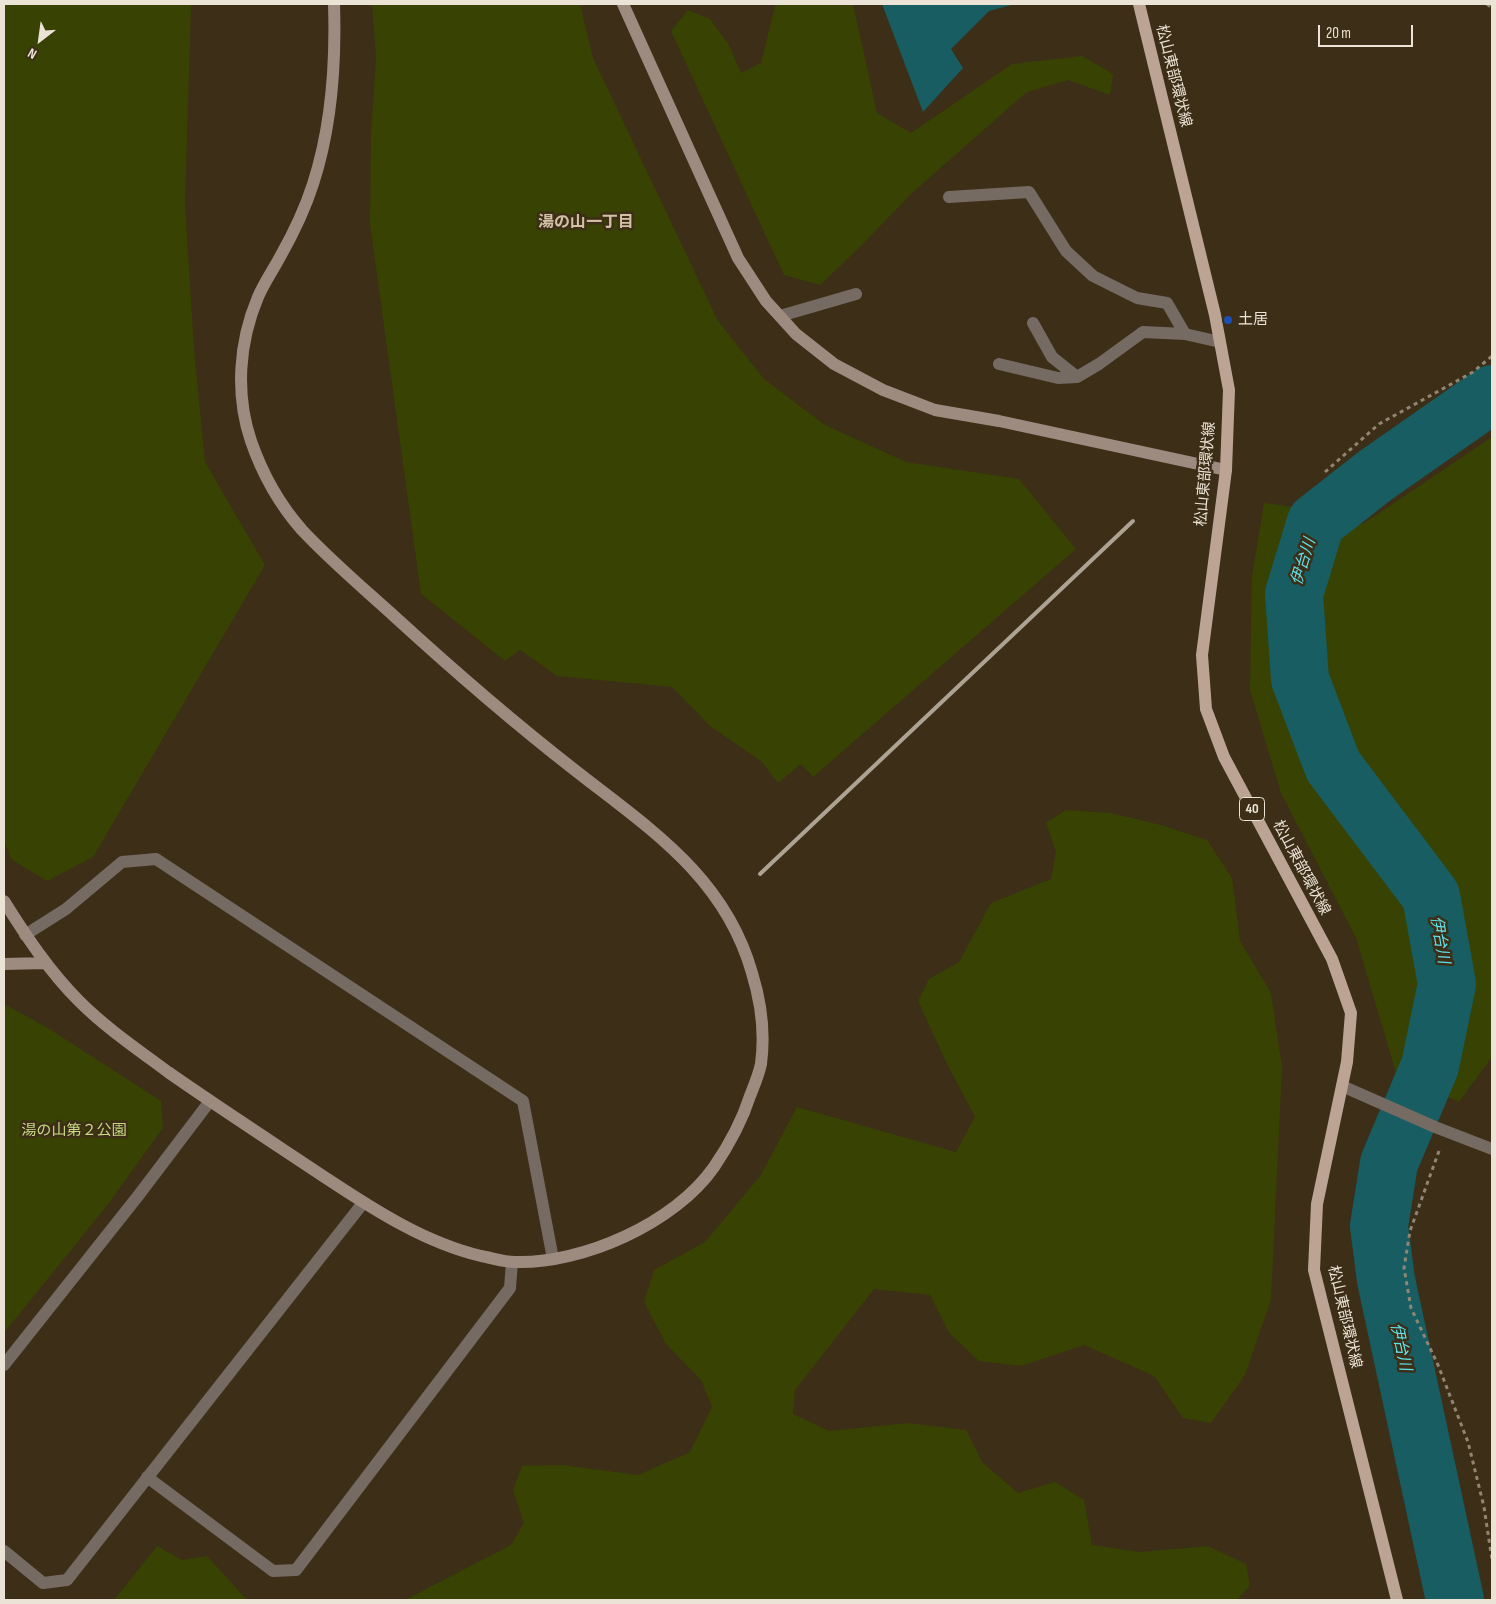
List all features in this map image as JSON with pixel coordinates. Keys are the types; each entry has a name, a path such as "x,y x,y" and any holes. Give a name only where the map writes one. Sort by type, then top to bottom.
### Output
{"main road":[{"name":"松山東部環状線","path":"1139,4 1213,306 1229,390 1226,470 1202,655 1206,709 1224,757 1332,959 1351,1014 1347,1062 1318,1204 1314,1270 1396,1600"}],"street":[{"path":"4,901 25,935 46,963 75,997 110,1030 210,1101 364,1203 425,1236 466,1252 512,1262 553,1259 588,1250 634,1234 680,1204 712,1170 743,1117 761,1066 762,1016 752,971 739,939 708,885 669,844 536,740 418,638 299,527 272,488 251,440 240,391 244,340 258,296 291,238 312,189 320,161 327,134 334,76 334,4"},
{"path":"624,4 738,258 766,301 796,334 834,364 883,390 935,410 999,421 1226,470"},
{"path":"949,197 1029,192 1066,251 1093,276 1137,298 1167,303 1185,334"},
{"path":"780,316 856,294"},
{"path":"1033,323 1052,357 1077,377"},
{"path":"999,364 1058,378 1077,377 1099,364 1143,332 1185,334 1220,342"},
{"path":"25,935 66,909 122,862 156,859 524,1100 553,1259"},
{"path":"4,964 46,963"},
{"path":"1342,1086 1492,1149"},
{"path":"4,1365 138,1196 210,1101"},
{"path":"4,1551 43,1582 67,1580 146,1477 364,1203"},
{"path":"146,1477 272,1571 296,1570 510,1288 512,1262"}],"path":[{"path":"1487,4 1492,8"},
{"path":"1325,472 1379,424 1473,372 1492,356"},
{"path":"1441,1129 1425,1187 1410,1230 1404,1268 1412,1308 1438,1365 1468,1442 1484,1506 1492,1560"}],"green space":[{"path":"4,4 191,4 185,205 194,349 205,462 265,565 93,857 47,881 11,859 4,840"},
{"path":"372,4 580,4 593,58 718,321 764,379 825,425 906,462 1019,479 1076,549 813,777 801,764 778,783 762,762 710,726 672,687 557,676 520,650 505,661 421,594 370,224 371,136 376,56"},
{"path":"778,4 852,4 877,113 911,133 1012,64 1082,56 1113,74 1110,95 1068,80 1027,92 912,193 820,285 784,275 671,31 688,10 710,19 729,45 741,73 761,63 775,6"},
{"path":"1492,437 1492,1057 1459,1102 1397,1076 1356,938 1281,793 1250,690 1252,576 1264,503 1307,509 1363,524"},
{"path":"1066,810 1111,813 1161,825 1207,840 1232,878 1240,941 1271,993 1282,1067 1271,1300 1245,1375 1211,1423 1183,1418 1154,1376 1084,1345 1021,1366 979,1361 949,1333 930,1295 874,1289 795,1390 793,1414 829,1431 908,1423 966,1430 982,1462 1018,1493 1055,1482 1084,1500 1092,1545 1140,1552 1208,1546 1246,1564 1250,1586 1237,1600 405,1600 511,1545 524,1523 513,1490 522,1466 562,1465 638,1475 690,1452 712,1407 701,1380 666,1344 644,1302 654,1270 705,1242 761,1175 797,1107 956,1152 975,1117 947,1064 918,1001 929,979 959,962 991,903 1051,879 1056,852 1046,823"},
{"name":"湯の山第２公園","path":"4,1004 48,1028 161,1101 163,1128 109,1203 4,1333"},
{"path":"157,1546 182,1560 207,1556 247,1600 114,1600"}],"water":[{"path":"882,4 1015,4 989,11 951,49 963,68 923,112"}],"waterway":[{"name":"伊台川","path":"1455,1600 1386,1280 1379,1226 1389,1163 1430,1066 1447,984 1431,896 1333,766 1300,679 1294,594 1316,522 1376,475 1492,394"}],"railway":[{"path":"760,874 1133,521"}],"place":[{"name":"土居","path":"1228,320"}],"district":[{"name":"湯の山一丁目","path":"586,223"}]}
